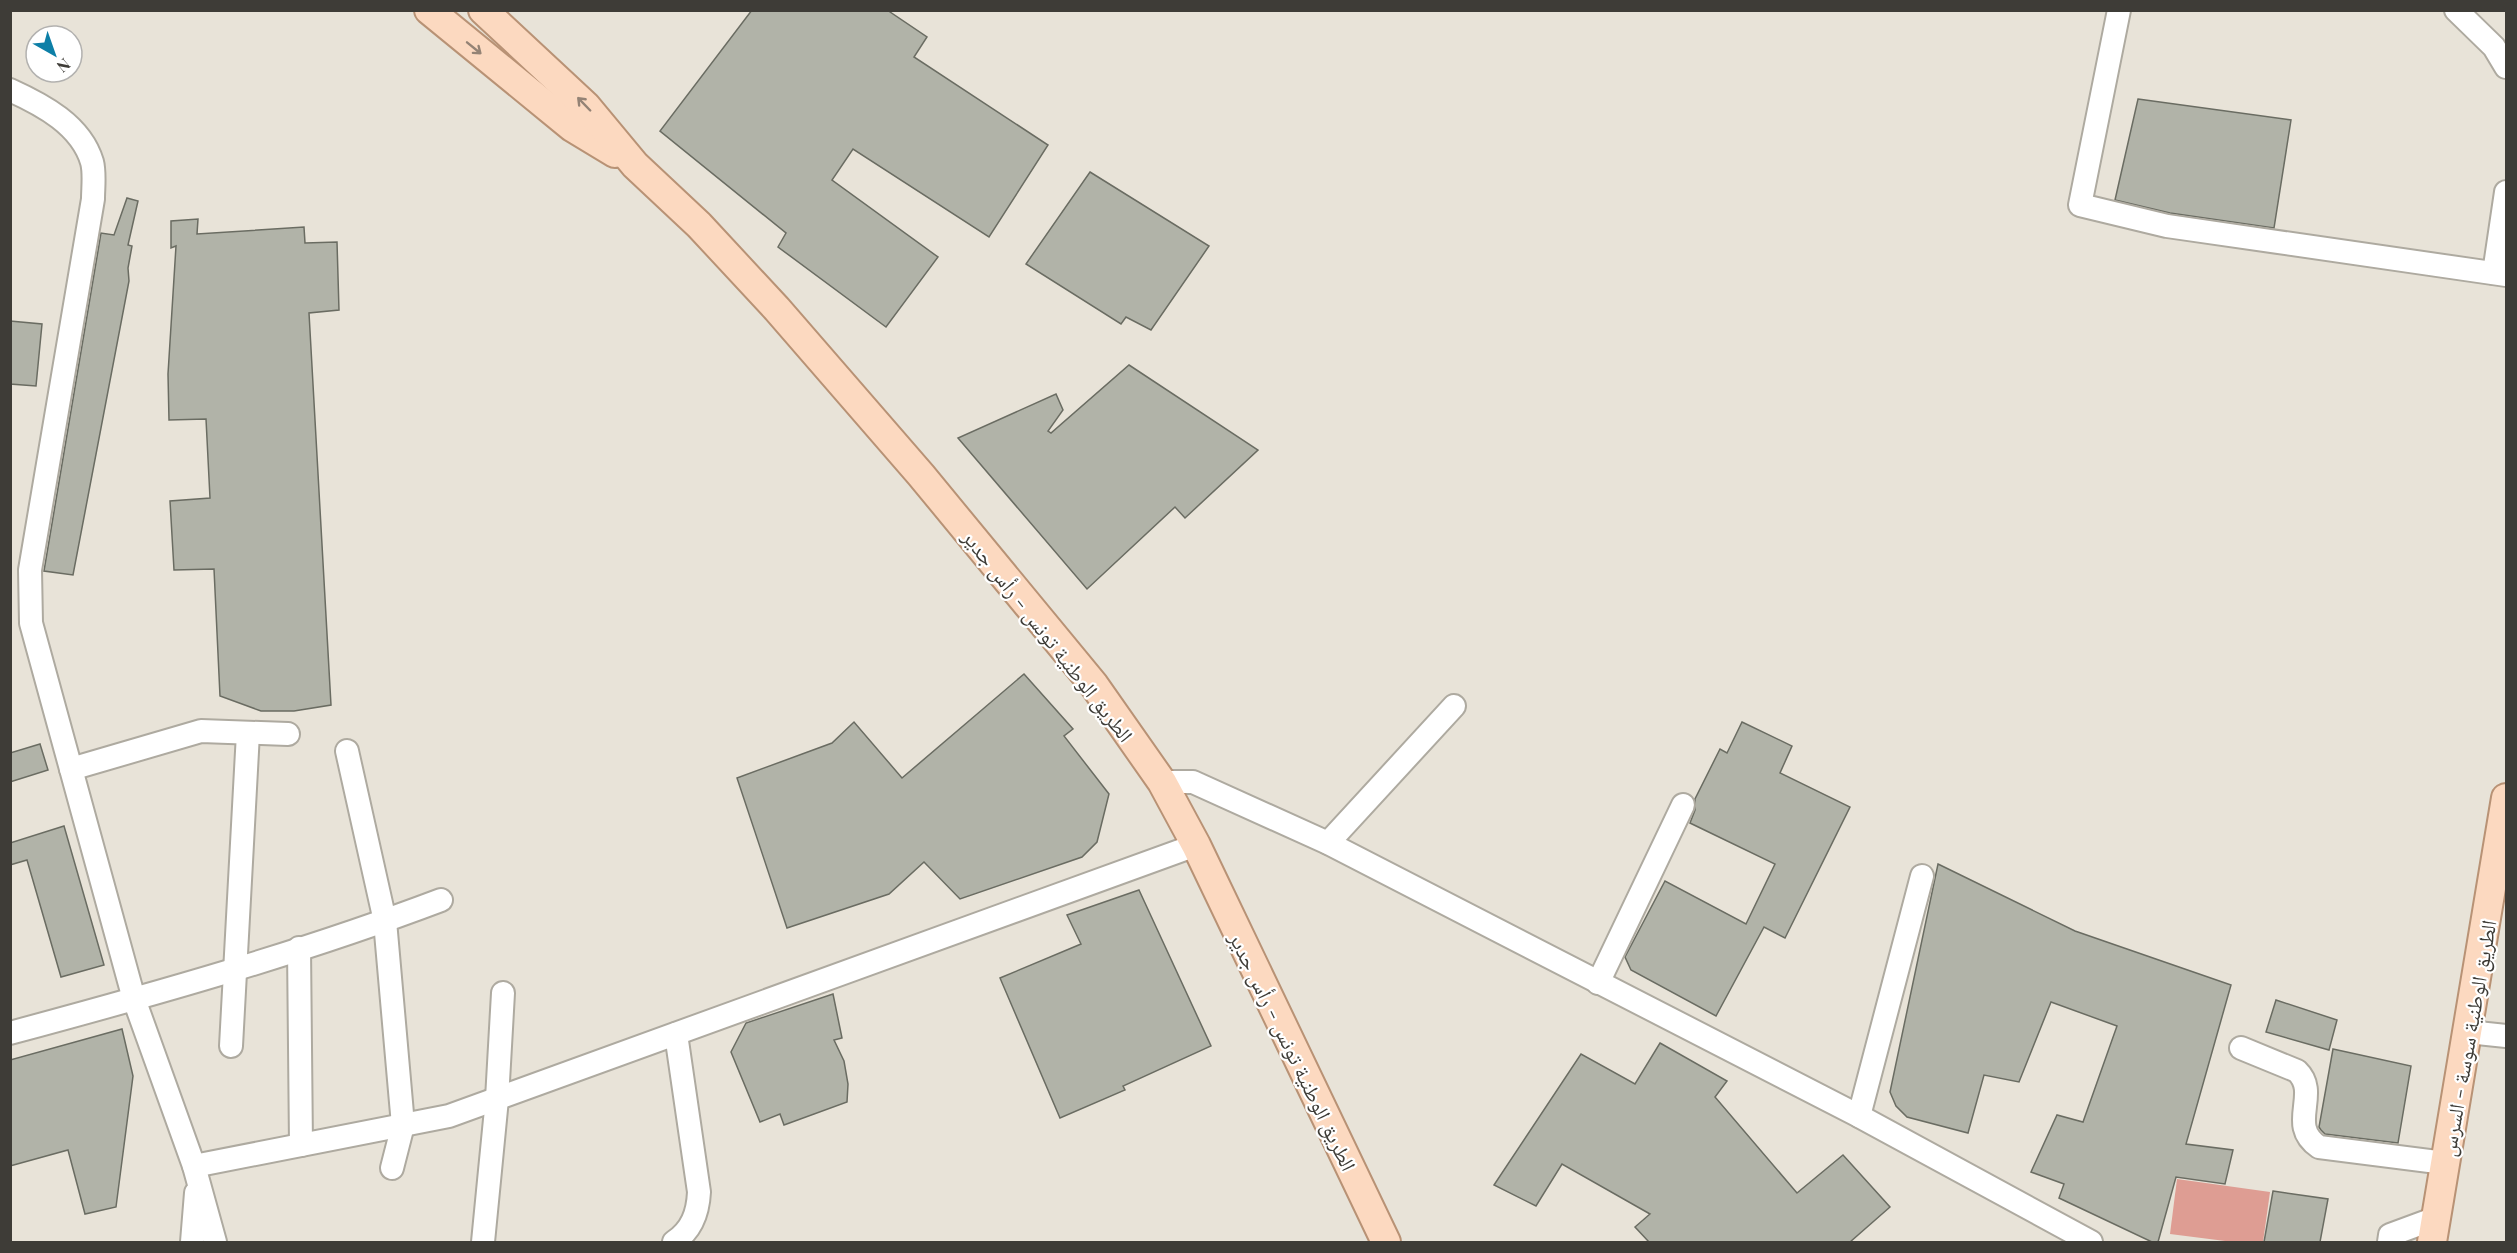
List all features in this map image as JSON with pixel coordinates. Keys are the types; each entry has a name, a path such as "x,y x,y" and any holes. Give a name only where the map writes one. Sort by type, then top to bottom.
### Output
{"main road":[{"name":"الطريق الوطنية تونس - رأس جدير","path":"429,10 572,127 635,165"},
{"name":"الطريق الوطنية تونس - رأس جدير","path":"483,10 586,106 635,165 699,225 777,309 914,467 1094,686 1162,782 1196,845 1386,1242"},
{"name":"الطريق الوطنية سوسة - السرس","path":"2434,1230 2506,798"}],"street":[{"path":"2119,10 2080,205 2167,226 2500,274 2506,192"},
{"path":"2456,10 2494,47 2506,67"},
{"path":"10,90 42,104 75,132 92,162 93,199 30,570 31,623 134,999 196,1173 215,1242"},
{"path":"1328,843 1454,706"},
{"path":"71,769 201,732 288,734"},
{"path":"231,1046 248,733"},
{"path":"347,751 385,921 403,1125 392,1168"},
{"path":"1162,782 1193,782 1328,843 1859,1116 2091,1242"},
{"path":"1598,983 1683,805"},
{"path":"196,1173 301,1145 449,1116 1196,845"},
{"path":"1859,1116 1922,876"},
{"path":"10,1033 235,968 385,921 441,900"},
{"path":"299,948 301,1145"},
{"path":"483,1242 497,1099 503,993"},
{"path":"2468,1032 2506,1036"},
{"path":"674,1242 692,1224 698,1211 699,1192 676,1034"},
{"path":"2241,1048 2297,1071 2303,1077 2306,1089 2303,1125 2306,1134 2319,1147 2445,1163"},
{"path":"192,1242 196,1173"},
{"path":"2389,1242 2390,1235 2434,1230"}],"shaded area":[{"path":"2177,1179 2270,1192 2263,1242 2233,1242 2170,1234"}],"building":[{"path":"752,10 887,10 927,37 914,57 1048,145 989,237 853,149 832,180 938,257 886,327 778,247 786,233 660,131"},
{"path":"2138,99 2291,120 2274,228 2170,213 2115,200"},
{"path":"1090,172 1209,246 1151,330 1126,317 1121,324 1026,264"},
{"path":"127,198 138,201 128,245 132,246 128,268 129,281 73,575 44,571 101,233 114,235"},
{"path":"198,219 197,234 304,227 305,243 337,242 339,310 309,313 331,705 294,711 261,711 220,696 214,569 174,570 170,501 210,498 206,419 169,420 168,374 176,246 171,248 171,221"},
{"path":"10,321 42,324 36,386 10,384"},
{"path":"1129,365 1258,450 1185,518 1175,507 1087,589 958,438 1056,394 1063,410 1048,431 1051,433"},
{"path":"1024,674 1073,729 1064,736 1109,794 1097,842 1082,857 960,899 924,862 889,894 787,928 737,778 832,743 854,722 902,778"},
{"path":"1742,722 1792,746 1780,773 1850,807 1785,938 1764,927 1716,1016 1631,970 1625,957 1665,881 1746,924 1775,864 1690,823 1695,810 1695,799 1720,749 1727,753"},
{"path":"40,744 48,770 10,782 10,753"},
{"path":"64,826 104,965 61,977 27,860 10,865 10,843"},
{"path":"1938,864 2075,931 2231,985 2186,1144 2233,1150 2225,1184 2176,1177 2158,1242 2152,1242 2059,1198 2064,1184 2031,1172 2057,1115 2083,1122 2117,1026 2051,1002 2019,1082 1984,1075 1968,1133 1907,1117 1896,1106 1890,1092"},
{"path":"1139,890 1211,1046 1123,1086 1125,1090 1060,1118 1000,978 1081,944 1067,915"},
{"path":"833,994 842,1038 834,1040 844,1061 848,1084 847,1102 784,1125 780,1114 760,1122 731,1052 746,1023"},
{"path":"2276,1000 2337,1020 2329,1050 2266,1032"},
{"path":"122,1029 133,1076 116,1207 85,1214 68,1150 10,1166 10,1060"},
{"path":"1660,1043 1727,1081 1715,1097 1797,1193 1843,1155 1890,1207 1850,1242 1649,1242 1635,1227 1650,1214 1562,1164 1536,1206 1494,1185 1581,1054 1635,1084"},
{"path":"2333,1049 2411,1066 2398,1143 2325,1134 2321,1130 2319,1127"},
{"path":"2273,1191 2328,1199 2320,1242 2264,1242"}]}
